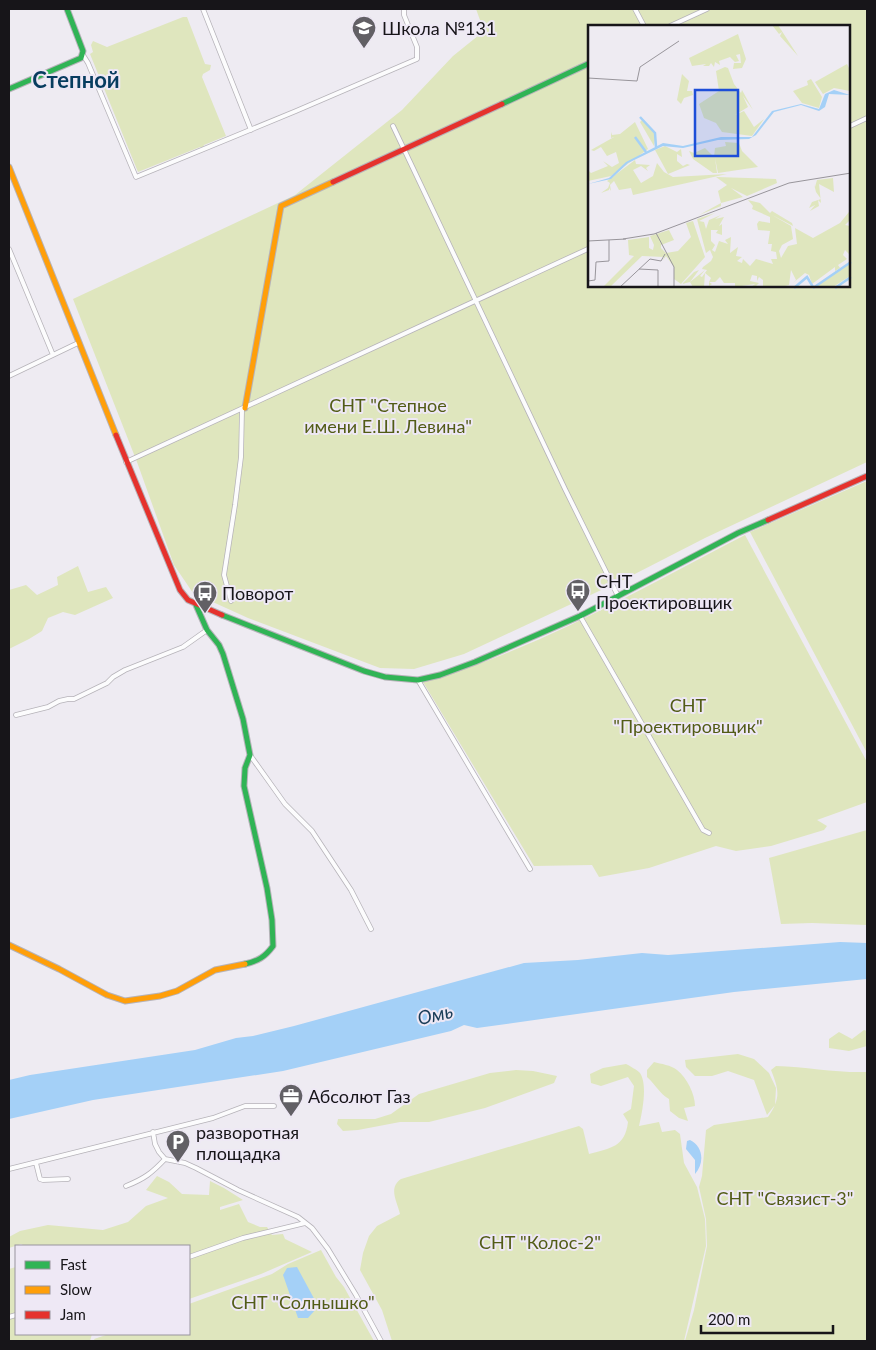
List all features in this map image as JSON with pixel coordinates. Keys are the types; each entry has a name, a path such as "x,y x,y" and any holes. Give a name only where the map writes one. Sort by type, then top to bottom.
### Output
{"street":[{"path":"67,9 82,47 83,55 136,177 417,59 417,47 404,15 404,9"},
{"path":"203,9 251,130"},
{"path":"635,9 643,25"},
{"path":"672,25 707,9"},
{"path":"9,89 78,61 83,55"},
{"path":"231,601 224,575 236,505 244,409 281,206 588,64"},
{"path":"851,126 867,118"},
{"path":"393,126 475,302 618,596"},
{"path":"9,167 126,462 180,590 188,600 196,605 364,671 385,677 418,680 475,662 580,616 738,533 867,476"},
{"path":"9,249 53,355"},
{"path":"126,462 588,249"},
{"path":"9,376 78,343"},
{"path":"196,605 207,630 219,645 228,668 243,719 250,755 285,804 312,831 351,890 371,929"},
{"path":"580,616 703,830 709,833"},
{"path":"16,715 48,707 59,701 74,699 107,683 125,670 183,647 207,630"},
{"path":"418,680 530,869"},
{"path":"9,945 107,995 125,1000 160,996 177,991 215,970 256,961 266,955 272,946 272,920 267,888 244,786 245,768 250,755"},
{"path":"9,1169 213,1118 245,1106 274,1106"},
{"path":"153,1132 155,1144 165,1159 185,1163 196,1168 305,1223 319,1236 328,1249 381,1341"},
{"path":"126,1186 141,1180 153,1172 165,1159"},
{"path":"36,1162 40,1179 68,1179"},
{"path":"190,1257 243,1238 305,1223"}],"green space":[{"name":"СНТ \"Степное имени Е.Ш. Левина\"","path":"476,9 867,9 867,462 464,654 414,669 380,668 248,618 193,593 174,565 137,462 73,299 295,195 402,110 453,56 484,31"},
{"path":"187,17 205,64 211,65 210,70 203,74 202,77 226,136 138,172 90,54 93,52 91,45 93,41 107,47"},
{"path":"867,481 867,753 750,532"},
{"name":"СНТ \"Проектировщик\"","path":"745,535 867,762 867,802 817,820 827,826 824,830 771,846 736,851 716,846 649,868 599,877 592,865 534,866 423,682 465,669 547,636 627,597"},
{"path":"78,566 88,592 106,587 113,598 75,615 63,612 48,618 42,631 9,649 9,590 26,585 37,595 58,585 57,577"},
{"path":"867,830 867,925 781,924 769,858"},
{"path":"864,1030 867,1031 867,1046 849,1051 829,1048 829,1039 839,1032 852,1039"},
{"path":"738,1054 754,1059 769,1073 776,1088 775,1105 767,1115 754,1080 728,1071 712,1076 695,1076 686,1067 685,1060"},
{"path":"654,1062 675,1068 687,1082 694,1096 695,1106 684,1108 688,1121 679,1118 670,1111 669,1099 647,1077 647,1070"},
{"name":"СНТ \"Колос-2\"","path":"626,1064 640,1073 644,1085 644,1099 639,1126 659,1122 662,1132 675,1130 680,1134 684,1163 697,1187 705,1219 706,1246 684,1341 392,1341 382,1310 360,1270 369,1236 377,1226 400,1214 394,1195 397,1183 401,1179 579,1126 583,1129 589,1154 616,1145 624,1137 628,1122 623,1114 631,1109 634,1086 628,1077 601,1086 591,1083 590,1074 603,1068"},
{"name":"СНТ \"Связист-3\"","path":"776,1066 844,1072 867,1072 867,1341 685,1341 694,1310 707,1246 706,1219 699,1187 702,1176 706,1130 714,1125 768,1117 777,1099 776,1083 771,1070"},
{"path":"516,1070 557,1076 554,1083 485,1108 429,1122 400,1122 343,1131 337,1124 338,1119 375,1119 391,1114 419,1094 490,1073"},
{"path":"157,1176 169,1182 182,1194 209,1195 210,1181 243,1200 220,1207 220,1210 239,1204 248,1222 260,1227 267,1227 272,1235 283,1234 285,1239 312,1252 261,1274 190,1299 190,1245 21,1244 9,1248 9,1237 20,1231 48,1225 103,1230 128,1222 146,1206 168,1198 146,1190"},
{"name":"СНТ \"Солнышко\"","path":"321,1250 374,1341 95,1341 94,1339 106,1335 190,1335 190,1304 272,1274 288,1264"},
{"path":"15,1267 15,1335 92,1335 90,1341 9,1341 9,1269"}],"water":[{"name":"Омь","path":"840,942 867,943 867,979 734,992 477,1028 464,1025 451,1031 283,1071 93,1100 9,1119 9,1080 30,1075 195,1050 236,1038 294,1026 524,963 578,960 642,953 668,955"},
{"path":"690,1140 698,1146 701,1155 700,1165 695,1174 695,1160 686,1149 687,1141"},
{"path":"297,1267 317,1304 316,1309 308,1318 298,1318 283,1275 287,1268"}],"traffic: fast":[{"path":"9,89 81,58 83,51 67,9"},
{"path":"502,104 588,64"},
{"path":"222,615 364,671 385,677 418,680 440,675 475,662 580,616 738,533 768,520"},
{"path":"196,605 207,630 219,645 223,654 243,719 250,755 245,768 244,786 267,888 272,920 273,946 261,958 245,964"}],"traffic: slow":[{"path":"9,167 116,435"},
{"path":"245,408 281,206 333,182"},
{"path":"9,945 107,995 125,1001 160,996 177,991 215,970 245,964"}],"traffic: jam":[{"path":"333,182 502,104"},
{"path":"116,435 180,590 188,600 222,615"},
{"path":"768,520 867,476"}],"place":[{"name":"Школа №131","path":"364,49"},
{"name":"СНТ Проектировщик","path":"578,612"},
{"name":"Поворот","path":"205,614"},
{"name":"Абсолют Газ","path":"291,1117"},
{"name":"разворотная площадка","path":"178,1163"}],"district":[{"name":"Степной","path":"76,79"}]}
